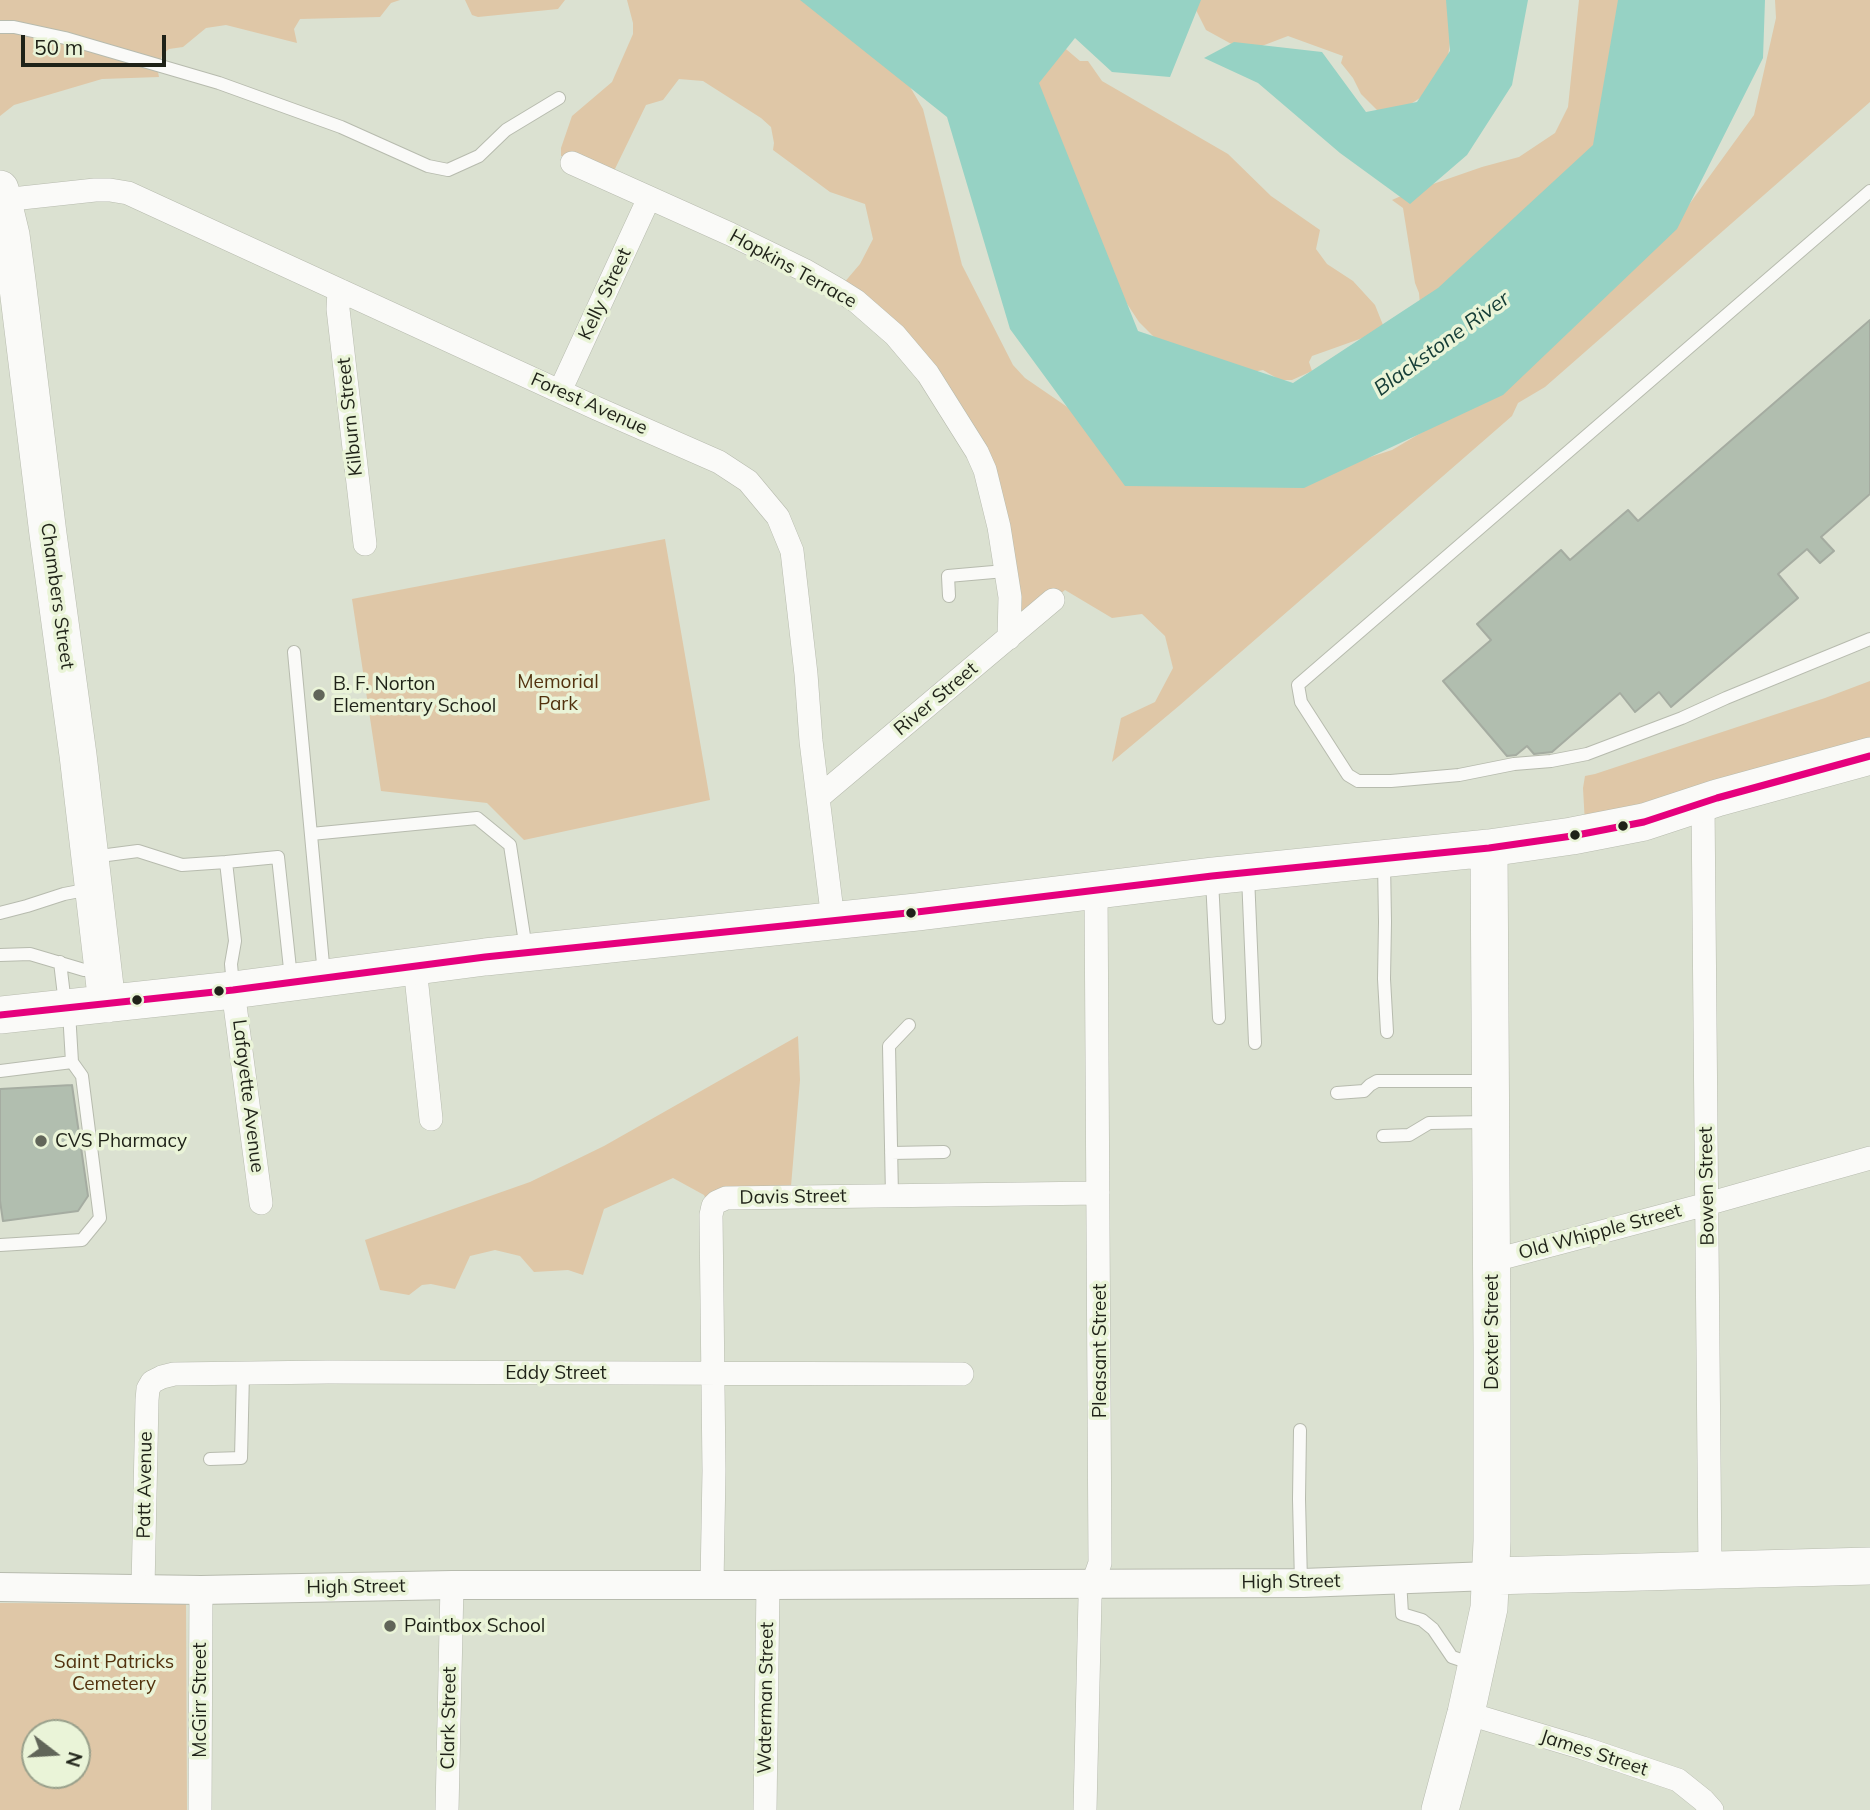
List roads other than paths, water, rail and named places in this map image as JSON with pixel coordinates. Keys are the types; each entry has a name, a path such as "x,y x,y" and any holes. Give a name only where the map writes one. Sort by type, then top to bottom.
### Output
{"main road":[{"name":"Chambers Street","path":"2,195 17,279 107,1004"},
{"path":"0,1014 233,990 527,953 917,912 1212,876 1489,848 1644,822 1870,756"},
{"name":"Dexter Street","path":"1440,1810 1466,1713 1489,1608 1492,1500 1489,848"},
{"name":"High Street","path":"1490,1576 1870,1566"}],"street":[{"name":"Hopkins Terrace","path":"572,163 757,246 837,289 873,314 895,335 928,374 985,470 1010,597 1009,638"},
{"name":"Forest Avenue","path":"2,195 95,190 128,193 719,462 748,481 778,517 792,551 811,741 834,920"},
{"name":"Kelly Street","path":"560,391 649,198"},
{"name":"Kilburn Street","path":"339,290 338,309 365,544"},
{"name":"River Street","path":"818,797 1053,600"},
{"name":"Bowen Street","path":"1703,803 1710,1570"},
{"name":"Pleasant Street","path":"1085,1810 1090,1598 1100,1563 1096,890"},
{"path":"415,967 430,1119"},
{"name":"Lafayette Avenue","path":"233,990 261,1203"},
{"name":"Old Whipple Street","path":"1491,1261 1870,1158"},
{"name":"Davis Street","path":"712,1584 713,1206 726,1198 1098,1193"},
{"name":"Eddy Street","path":"152,1382 174,1374 243,1373 962,1374"},
{"name":"Patt Avenue","path":"143,1588 147,1400 152,1382"},
{"name":"High Street","path":"0,1587 201,1590 452,1585 1301,1583 1490,1576"},
{"name":"Clark Street","path":"447,1810 452,1585"},
{"name":"Waterman Street","path":"765,1810 768,1585"},
{"name":"McGirr Street","path":"200,1810 201,1590"},
{"name":"James Street","path":"1466,1713 1678,1780 1712,1810"}],"lane":[{"path":"0,27 14,27 65,38 219,83 341,127 428,166 448,170 479,156 506,130 559,98"},
{"path":"1870,191 1298,685 1301,702 1348,775 1358,781 1391,781 1459,775 1587,754 1682,718 1870,639"},
{"path":"948,596 948,576 1006,571"},
{"path":"294,652 311,834 308,980"},
{"path":"311,834 477,818 510,845 527,953"},
{"path":"0,913 64,894 92,873 138,850 182,864 278,857 308,980"},
{"path":"1384,858 1387,1032"},
{"path":"226,862 235,941 231,964 233,990"},
{"path":"1248,872 1255,1043"},
{"path":"1212,876 1219,1018"},
{"path":"0,955 30,954 84,970 103,968"},
{"path":"0,1245 82,1240 100,1218 82,1076 72,1062 60,962"},
{"path":"892,1196 889,1046 909,1025"},
{"path":"0,1071 72,1062"},
{"path":"1337,1093 1364,1091 1377,1082 1490,1082"},
{"path":"1383,1136 1409,1135 1429,1123 1490,1122"},
{"path":"891,1153 944,1152"},
{"path":"210,1459 241,1458 243,1373"},
{"path":"1300,1430 1301,1583"},
{"path":"1400,1580 1402,1614 1422,1620 1433,1629 1452,1657 1477,1665"}],"water":[{"name":"Blackstone River","path":"800,0 1201,0 1170,77 1112,72 1075,38 1039,83 1138,331 1293,383 1438,288 1593,145 1618,0 1765,0 1763,58 1677,229 1503,395 1304,488 1125,486 1010,329 947,117"},
{"path":"1446,0 1528,0 1512,85 1467,155 1410,204 1340,153 1258,83 1204,58 1234,42 1322,52 1366,112 1417,102 1450,51"}],"place":[{"name":"B. F. Norton Elementary School","path":"319,695"},
{"name":"CVS Pharmacy","path":"41,1141"},
{"name":"Paintbox School","path":"390,1626"}],"park label":[{"name":"Memorial Park","path":"558,693"},
{"name":"Saint Patricks Cemetery","path":"114,1673"}]}
